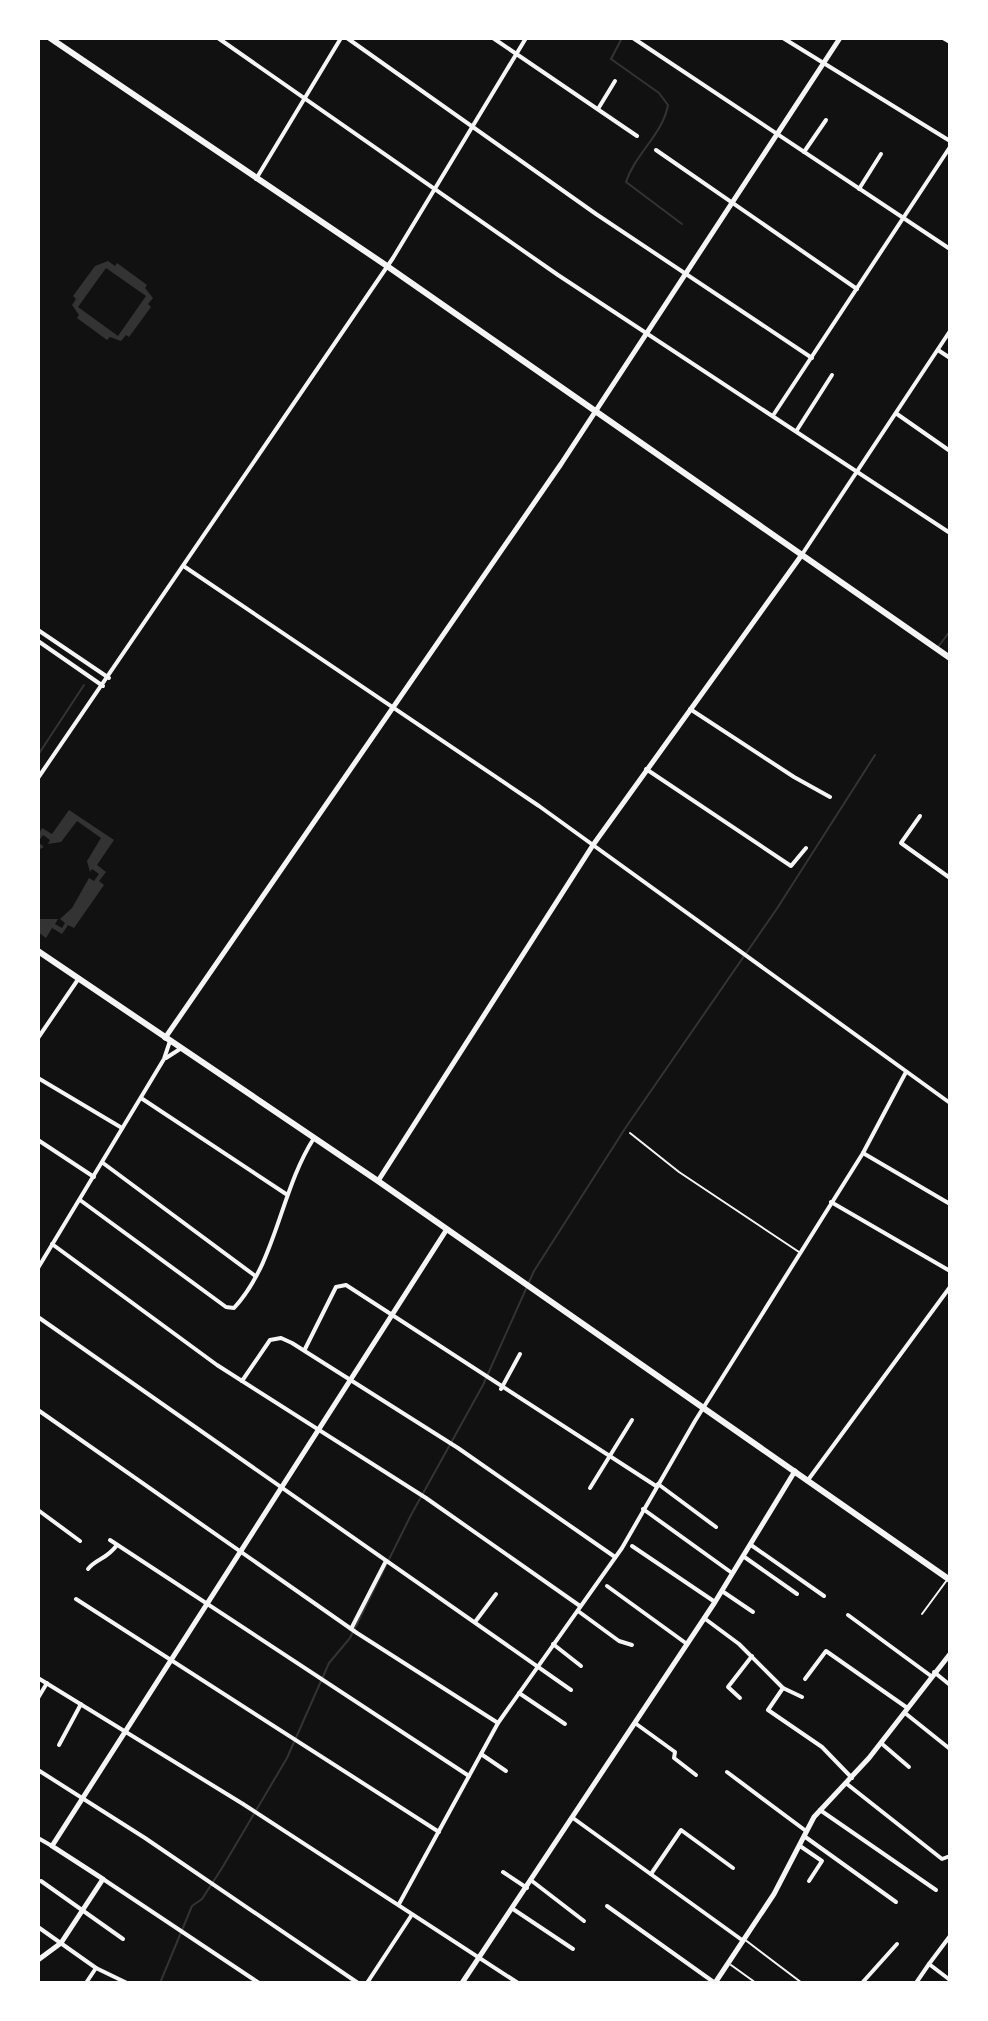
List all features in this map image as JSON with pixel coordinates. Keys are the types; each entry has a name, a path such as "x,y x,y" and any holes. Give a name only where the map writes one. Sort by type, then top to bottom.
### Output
{"main road":[{"path":"50,38 387,266 949,657"},
{"path":"38,951 378,1181 949,1580"}],"street":[{"path":"218,38 558,275 650,332 950,533"},
{"path":"256,179 344,38 596,214 812,358"},
{"path":"493,38 637,136"},
{"path":"38,778 185,567 387,266 526,38"},
{"path":"633,38 950,249"},
{"path":"774,414 950,144 783,38"},
{"path":"38,1268 164,1059 168,1040 650,332 840,38"},
{"path":"943,38 950,42"},
{"path":"598,109 615,81"},
{"path":"804,152 826,120"},
{"path":"656,150 857,289"},
{"path":"859,189 881,154"},
{"path":"378,1181 593,845 801,556 950,331"},
{"path":"938,350 950,358"},
{"path":"797,430 832,375"},
{"path":"897,414 950,451"},
{"path":"185,567 593,845 950,1103"},
{"path":"38,630 109,678"},
{"path":"38,641 103,686"},
{"path":"690,709 830,797"},
{"path":"649,771 764,850 794,866 806,848"},
{"path":"920,816 901,843 950,878"},
{"path":"38,1038 79,978"},
{"path":"164,1059 180,1049"},
{"path":"399,1904 498,1723 615,1558 704,1407 863,1153 906,1072"},
{"path":"38,1078 123,1129"},
{"path":"141,1098 286,1194"},
{"path":"80,1200 226,1307 238,1304 267,1253 286,1194 314,1138"},
{"path":"38,1140 94,1177"},
{"path":"863,1153 950,1204"},
{"path":"103,1163 254,1275"},
{"path":"831,1202 950,1271"},
{"path":"52,1846 447,1229"},
{"path":"52,1244 217,1365 319,1427 426,1498 579,1608 619,1641 632,1645"},
{"path":"305,1350 339,1284 657,1485 716,1527"},
{"path":"808,1480 950,1287"},
{"path":"38,1317 571,1690"},
{"path":"242,1381 266,1344 275,1337 305,1350 458,1448 615,1558"},
{"path":"501,1389 520,1354"},
{"path":"38,1410 357,1633 498,1723"},
{"path":"590,1488 632,1420"},
{"path":"462,1983 715,1602 795,1471"},
{"path":"643,1509 732,1573"},
{"path":"38,1510 80,1541"},
{"path":"110,1540 469,1776"},
{"path":"88,1569 96,1561 105,1560 117,1545"},
{"path":"751,1545 824,1596"},
{"path":"632,1546 715,1602"},
{"path":"743,1556 797,1594"},
{"path":"352,1629 387,1561"},
{"path":"607,1586 687,1644"},
{"path":"722,1591 753,1612"},
{"path":"475,1622 496,1594"},
{"path":"76,1599 439,1832"},
{"path":"848,1615 950,1685"},
{"path":"704,1618 752,1656 783,1688 802,1697"},
{"path":"553,1644 581,1666"},
{"path":"805,1679 826,1651 905,1709 950,1749"},
{"path":"607,1906 715,1983 774,1894 820,1810 847,1784 950,1655"},
{"path":"740,1698 728,1687 752,1656"},
{"path":"38,1678 243,1804 518,1983"},
{"path":"38,1698 47,1683"},
{"path":"783,1688 768,1710 822,1747 852,1778"},
{"path":"519,1693 565,1724"},
{"path":"59,1745 81,1704"},
{"path":"635,1723 676,1752 674,1758 696,1775"},
{"path":"881,1743 909,1767"},
{"path":"481,1754 506,1771"},
{"path":"38,1770 203,1877 356,1982"},
{"path":"727,1772 896,1902"},
{"path":"847,1784 942,1859 950,1856"},
{"path":"820,1810 936,1890"},
{"path":"573,1818 743,1939"},
{"path":"651,1874 681,1830 733,1868"},
{"path":"38,1838 259,1983"},
{"path":"800,1846 828,1865"},
{"path":"809,1881 822,1861"},
{"path":"503,1872 527,1888"},
{"path":"38,1960 61,1943 103,1879"},
{"path":"41,1881 123,1939"},
{"path":"532,1881 584,1921"},
{"path":"513,1909 573,1949"},
{"path":"370,1983 411,1916"},
{"path":"38,1927 96,1968 127,1983"},
{"path":"916,1983 950,1936"},
{"path":"862,1983 897,1944"},
{"path":"929,1964 950,1980"},
{"path":"86,1983 96,1968"}],"lane":[{"path":"630,1133 679,1172 802,1254"},
{"path":"922,1614 949,1580"},
{"path":"743,1939 802,1983"},
{"path":"727,1963 756,1983"}],"shaded area":[{"path":"108,261 115,266 117,263 147,285 145,288 153,298 148,304 151,307 129,337 126,335 121,341 110,337 107,340 77,318 79,315 72,305 76,299 73,296 95,266","holes":["106,268 146,296 118,336 78,307"]},
{"path":"69,810 114,840 97,865 106,872 99,881 104,885 74,928 68,925 62,934 52,928 46,938 38,932 39,919 58,919 55,924 62,928 65,923 60,919 72,908 89,878 94,881 99,874 92,869 90,872 87,861 101,838 77,821 61,842 48,844 50,840 43,835 38,842 42,828 52,834"}],"waterway":[{"path":"622,38 611,59 659,93 668,105 661,125 626,182 682,224"},
{"path":"938,647 950,631"},
{"path":"38,755 84,685"},
{"path":"160,1983 192,1906 202,1899 222,1868 287,1758 329,1663 350,1638 411,1515 483,1385 534,1271 626,1127 778,907 875,755"}]}
